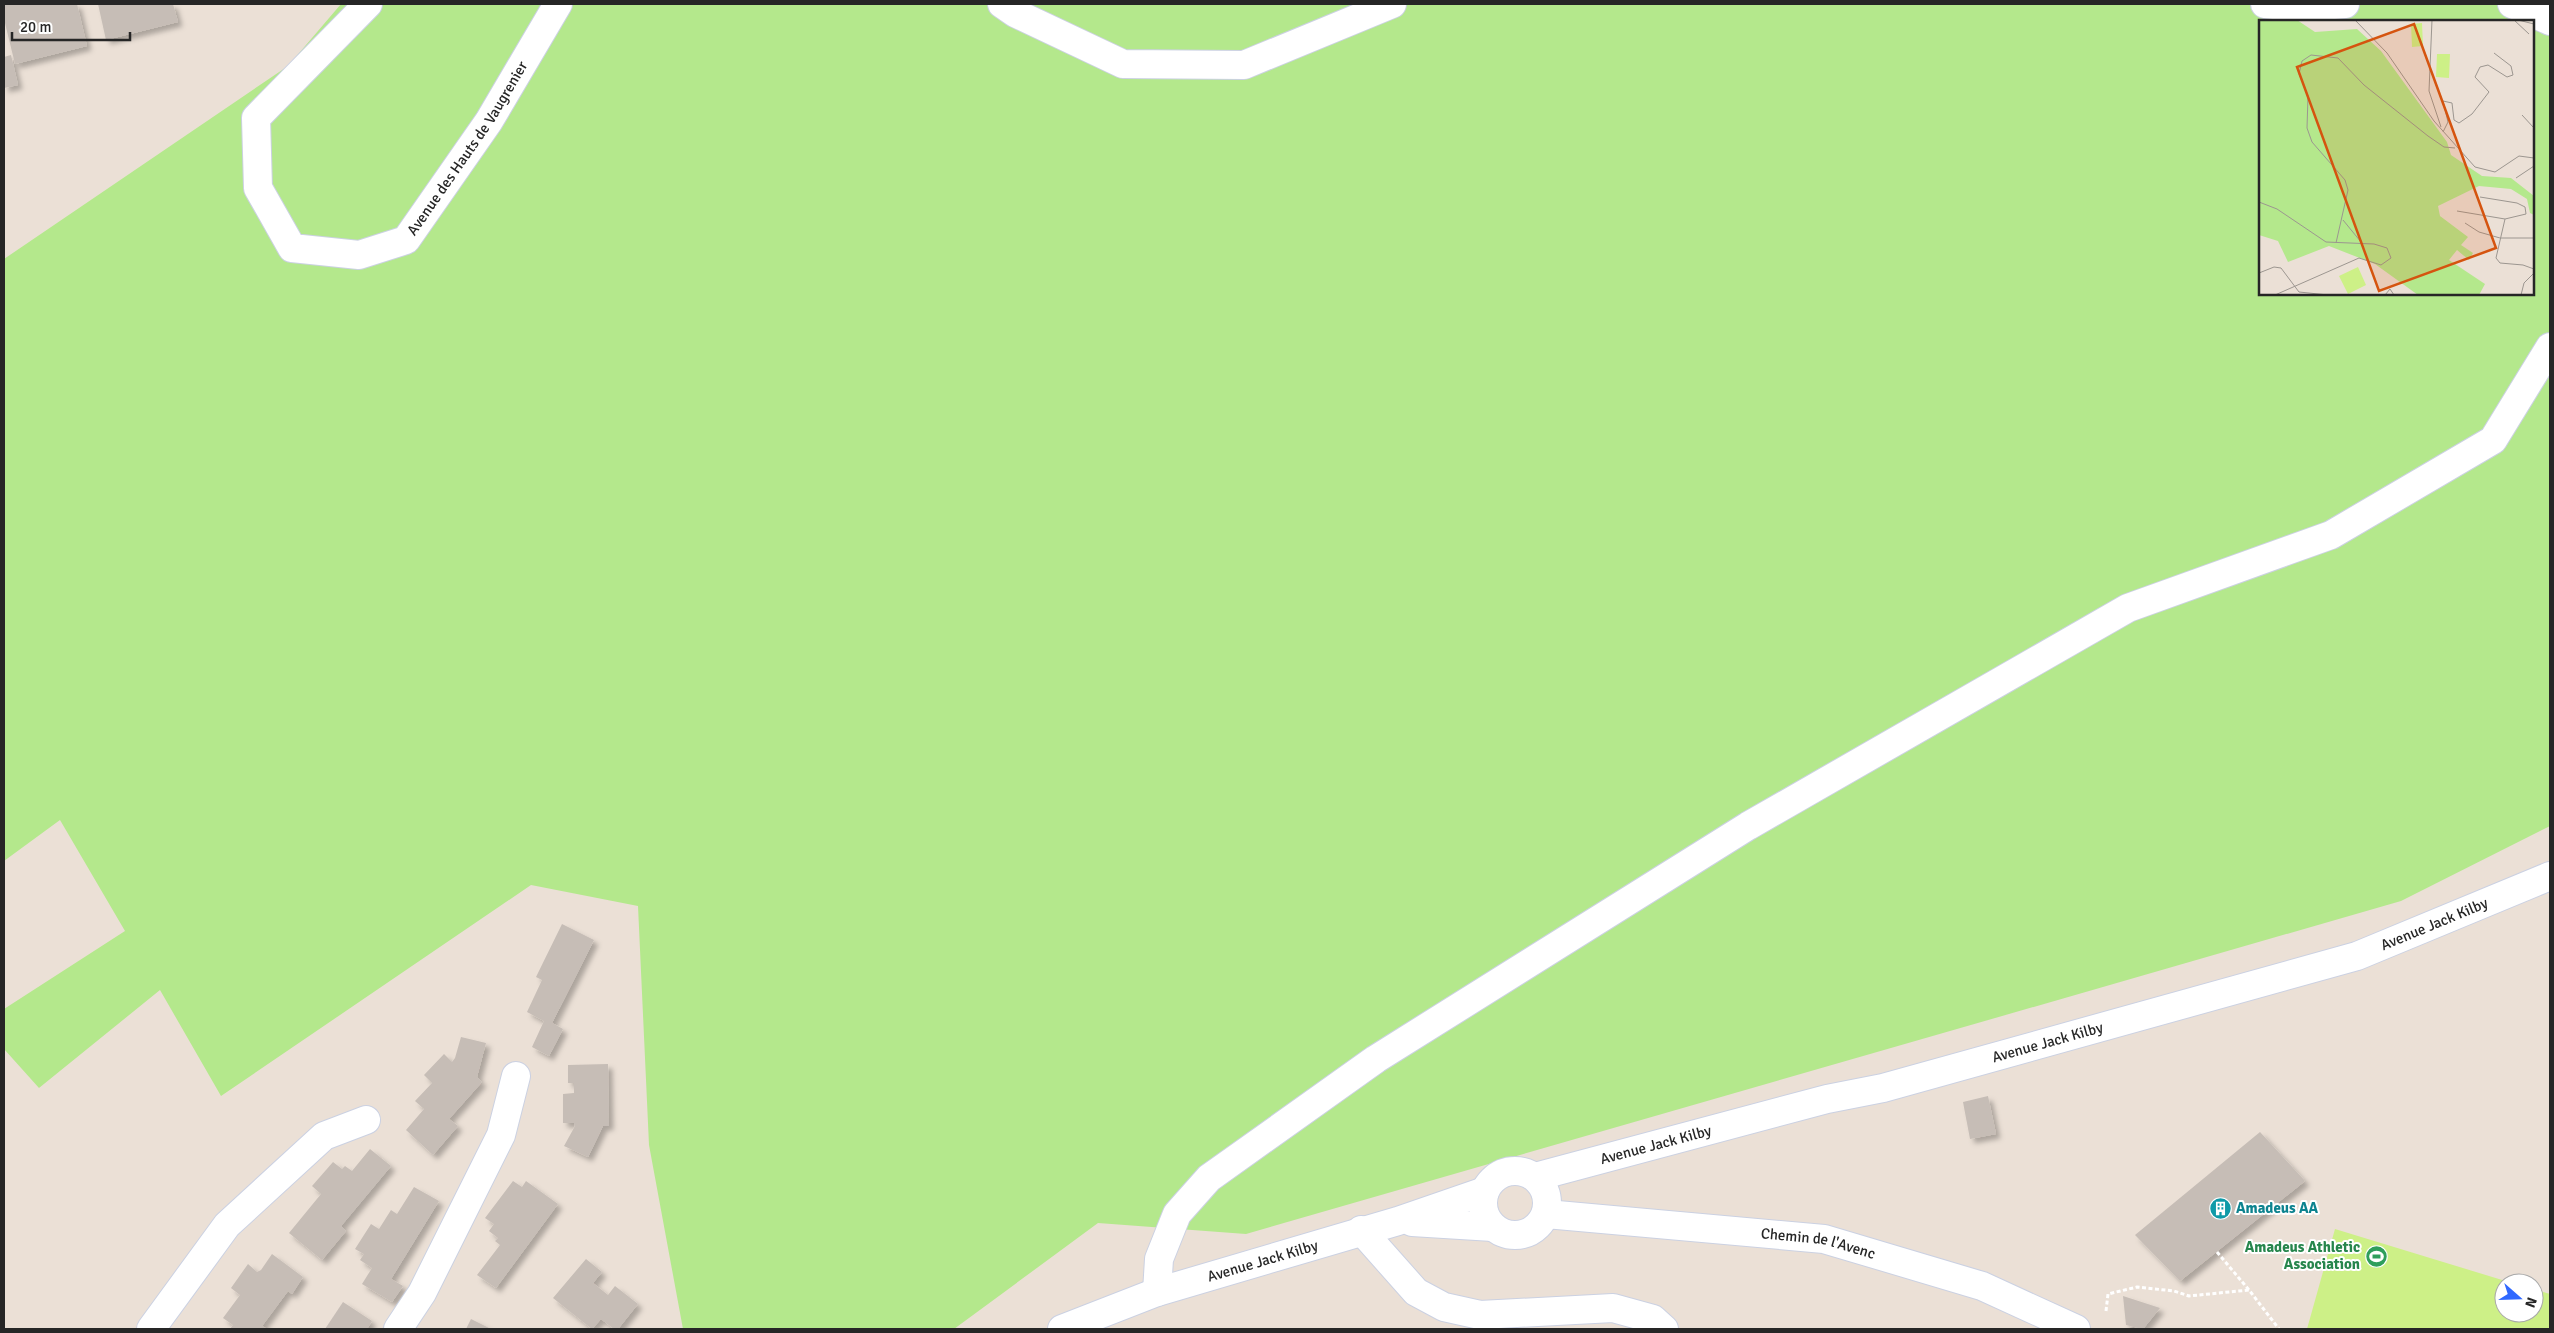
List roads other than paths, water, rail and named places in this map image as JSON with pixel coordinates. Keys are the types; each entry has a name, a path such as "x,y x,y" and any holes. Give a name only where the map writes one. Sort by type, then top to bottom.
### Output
{"street":[{"name":"Avenue des Hauts de Vaugrenier","path":"368,4 256,118 258,188 292,248 359,255 406,240 489,121 559,4"},
{"path":"1002,4 1015,13 1123,64 1244,65 1392,4"},
{"path":"2266,4 2300,8 2345,4"},
{"path":"2512,4 2550,21"},
{"path":"1158,1292 1159,1259 1177,1214 1209,1178 1376,1059 1748,826 2128,608 2331,535 2493,440 2550,347"},
{"name":"Avenue Jack Kilby","path":"1062,1329 1158,1292 1360,1230 1398,1221 1485,1191 1497,1176 1506,1172 1516,1171 1535,1177 1827,1099 1883,1088 2357,956 2550,876"},
{"path":"398,1329 422,1293 501,1135 516,1076"},
{"path":"151,1329 227,1225 324,1136 366,1120"},
{"path":"1535,1177 1546,1194 1546,1214"},
{"path":"1485,1191 1483,1204 1485,1215 1493,1227"},
{"name":"Avenue Jack Kilby","path":"1398,1221 1493,1227 1499,1232 1521,1235 1532,1231 1546,1214"},
{"name":"Chemin de l'Avenc","path":"1546,1214 1824,1239 1982,1286 2076,1329"},
{"path":"1360,1230 1416,1292 1444,1308 1480,1315 1613,1308 1653,1318 1664,1329"}],"place":[{"name":"Amadeus AA","path":"2220,1208"},
{"name":"Amadeus Athletic Association","path":"2376,1256"}]}
